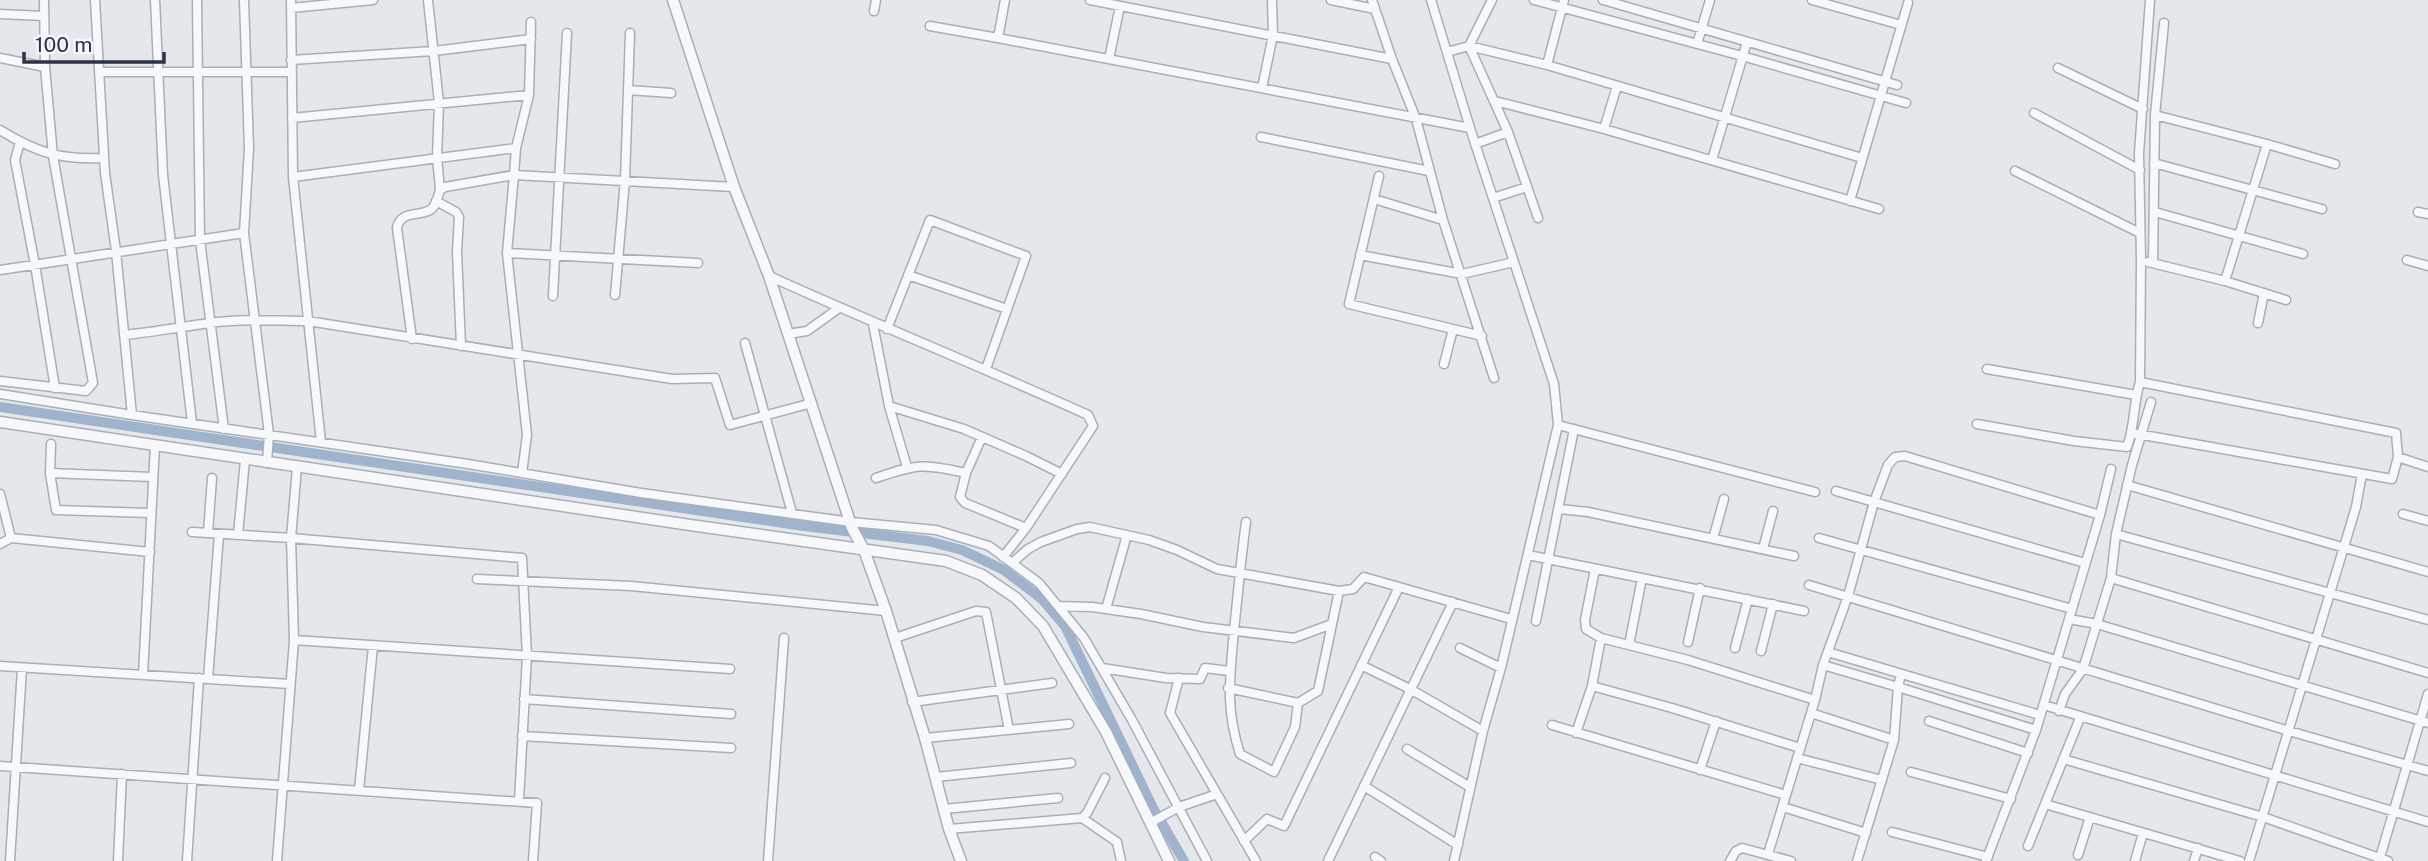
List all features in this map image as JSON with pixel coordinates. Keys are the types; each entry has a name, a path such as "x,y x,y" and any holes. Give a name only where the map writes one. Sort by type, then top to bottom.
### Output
{"street":[{"path":"0,381 86,391 93,383 53,156 45,67 44,0"},
{"path":"94,0 104,158 132,415"},
{"path":"155,0 163,175 192,423"},
{"path":"197,0 200,240 224,429"},
{"path":"244,0 249,148 244,233 269,438 268,460"},
{"path":"321,442 293,177 291,4 373,0"},
{"path":"412,339 398,221 403,217 430,210 440,190 436,157 439,103 428,0"},
{"path":"673,0 734,187 792,334 852,525 886,611 961,861"},
{"path":"874,11 876,0"},
{"path":"998,38 1005,0"},
{"path":"1090,0 1392,59"},
{"path":"1262,88 1273,35 1272,0"},
{"path":"1331,0 1373,4 1416,119 1443,220 1494,378"},
{"path":"1431,0 1458,49 1495,101 1538,218"},
{"path":"1470,128 1458,49 1492,0"},
{"path":"1534,0 1563,4 1906,103"},
{"path":"1603,0 1897,85"},
{"path":"1696,44 1710,0"},
{"path":"1812,0 1901,25"},
{"path":"1977,424 2074,441 2127,447 2132,433 2140,382 2139,153 2150,0"},
{"path":"1850,201 1908,3"},
{"path":"1547,65 1563,4"},
{"path":"1110,59 1120,6"},
{"path":"0,14 44,16"},
{"path":"522,473 527,435 507,253 516,148 529,95 531,22"},
{"path":"2153,263 2155,115 2164,23"},
{"path":"930,26 1470,128 1483,141 1501,196 1514,262 1566,427 1560,509 1511,619 1454,861"},
{"path":"554,296 567,33"},
{"path":"615,295 625,180 630,33"},
{"path":"291,60 434,51 531,39"},
{"path":"1712,160 1747,42"},
{"path":"1458,49 1547,65 1862,158"},
{"path":"0,58 45,67"},
{"path":"2058,68 2143,109"},
{"path":"99,72 292,72"},
{"path":"1604,129 1617,86"},
{"path":"628,90 671,93"},
{"path":"292,118 529,95"},
{"path":"1495,101 1604,129 1879,209"},
{"path":"2034,113 2140,170"},
{"path":"2155,115 2335,164"},
{"path":"0,130 53,156 104,158"},
{"path":"1483,141 1508,132"},
{"path":"1261,137 1429,171"},
{"path":"20,142 15,160 55,388"},
{"path":"2225,281 2267,144"},
{"path":"293,177 516,148"},
{"path":"2154,163 2322,209"},
{"path":"2015,171 2140,233"},
{"path":"440,190 514,175 734,187"},
{"path":"1379,176 1349,304 1482,336"},
{"path":"1501,196 1527,187"},
{"path":"1374,199 1443,220"},
{"path":"436,201 456,212 459,217 457,252 461,346"},
{"path":"2155,212 2303,254"},
{"path":"2418,212 2428,214"},
{"path":"887,329 930,220 1026,256 986,369"},
{"path":"0,270 244,233"},
{"path":"507,253 698,263"},
{"path":"1360,255 1462,274 1514,262"},
{"path":"2141,260 2286,300"},
{"path":"2407,260 2428,265"},
{"path":"908,275 1007,309"},
{"path":"769,276 873,324 986,369 1088,415 1093,426 1026,528 1003,556"},
{"path":"2258,323 2264,293"},
{"path":"792,334 807,331 839,308"},
{"path":"124,334 181,329 211,323 308,321 672,379 715,378 730,425 812,403"},
{"path":"873,324 889,407 907,467"},
{"path":"1444,364 1453,329"},
{"path":"745,343 792,513"},
{"path":"1987,369 2136,395"},
{"path":"2132,433 2392,479 2398,457 2396,433 2140,382"},
{"path":"0,392 269,438 321,442 641,493 792,513 852,525 936,530 989,546 1039,583 1084,638 1207,861"},
{"path":"2059,710 2065,694 2084,669 2111,578 2116,534 2127,485 2151,402"},
{"path":"889,407 964,429 1062,474"},
{"path":"0,422 245,460 268,460 297,467 862,546 946,561 982,575 1016,598 1044,626 1106,733 1153,822 1169,861"},
{"path":"1566,427 1815,492"},
{"path":"1536,621 1538,557 1566,427"},
{"path":"982,437 966,473 960,497 965,503 1026,528"},
{"path":"51,444 50,473 56,510 150,513"},
{"path":"143,675 155,445"},
{"path":"1768,854 1823,665 1848,596 1874,502 1888,465 1895,457 1905,456 2100,515"},
{"path":"2398,457 2428,467"},
{"path":"238,535 245,460"},
{"path":"876,478 907,467 933,465 966,473"},
{"path":"277,861 294,640 291,538 297,467"},
{"path":"1892,832 1987,859 2044,705 2111,469"},
{"path":"50,473 152,477"},
{"path":"2249,861 2356,507 2362,474"},
{"path":"208,533 212,478"},
{"path":"2127,485 2428,572"},
{"path":"1836,491 2085,564"},
{"path":"0,496 11,538"},
{"path":"1713,539 1724,499"},
{"path":"1560,509 1588,512 1794,556"},
{"path":"1763,550 1773,511"},
{"path":"2403,514 2428,521"},
{"path":"1246,522 1238,574 1228,688 1234,735 1240,754 1274,772 1295,727 1298,703"},
{"path":"1012,563 1041,542 1090,527 1177,550 1217,569 1238,574 1339,591 1353,589 1364,577 1511,619"},
{"path":"192,532 522,558 527,656 519,801"},
{"path":"187,861 192,779 219,534"},
{"path":"2116,534 2428,620"},
{"path":"1106,609 1127,535"},
{"path":"0,544 11,538 150,552"},
{"path":"1819,538 2072,609"},
{"path":"1538,557 1804,611"},
{"path":"1595,569 1585,620 1586,629 1601,638 1688,660 1815,700"},
{"path":"1629,645 1642,578"},
{"path":"2111,578 2428,673"},
{"path":"477,579 631,586 886,611"},
{"path":"1809,584 2428,771"},
{"path":"1244,841 1267,819 1284,826 1399,587"},
{"path":"1688,642 1700,589"},
{"path":"1228,688 1298,703 1318,691 1339,591"},
{"path":"1735,648 1748,599"},
{"path":"1328,861 1452,602"},
{"path":"1761,651 1773,604"},
{"path":"1058,606 1106,609 1234,632 1294,638 1332,624"},
{"path":"895,638 982,610 988,616 1009,730"},
{"path":"2069,619 2097,624 2424,722"},
{"path":"768,861 785,638"},
{"path":"1576,733 1592,686 1601,638"},
{"path":"294,640 730,669"},
{"path":"359,790 373,646"},
{"path":"1460,648 1501,668"},
{"path":"1828,652 2040,715"},
{"path":"1362,665 1410,689 1483,732"},
{"path":"1823,665 2036,730"},
{"path":"0,666 290,684"},
{"path":"10,861 22,668"},
{"path":"1102,668 1200,679 1205,668 1230,671"},
{"path":"1857,861 1894,740 1901,674"},
{"path":"1179,678 1170,713 1256,861"},
{"path":"912,702 1052,683"},
{"path":"1592,686 1800,748"},
{"path":"2063,759 2263,817 2382,860 2394,812 2424,722 2428,694"},
{"path":"524,699 731,714"},
{"path":"2044,705 2428,822"},
{"path":"1811,713 1894,740"},
{"path":"2028,846 2080,718"},
{"path":"1700,770 1716,721"},
{"path":"1929,721 2028,753"},
{"path":"925,738 1069,724"},
{"path":"1552,725 1786,795"},
{"path":"522,736 731,748"},
{"path":"1407,749 1470,787"},
{"path":"1797,758 1882,780"},
{"path":"936,777 1071,763"},
{"path":"0,766 537,803 533,861"},
{"path":"1911,772 2011,799"},
{"path":"118,861 122,774"},
{"path":"1082,818 1105,778"},
{"path":"1364,786 1458,845"},
{"path":"1153,822 1179,807 1217,794"},
{"path":"944,809 1058,798"},
{"path":"2045,804 2240,861"},
{"path":"1783,807 1866,833"},
{"path":"2078,855 2091,817"},
{"path":"950,829 1082,818 1117,842 1121,861"},
{"path":"2135,861 2143,833"},
{"path":"1730,861 1736,851 1742,848 1791,861"},
{"path":"2194,861 2198,848"}],"waterway":[{"path":"0,407 804,526 928,541 962,550 1004,570 1042,599 1065,626 1153,808 1184,861"}]}
